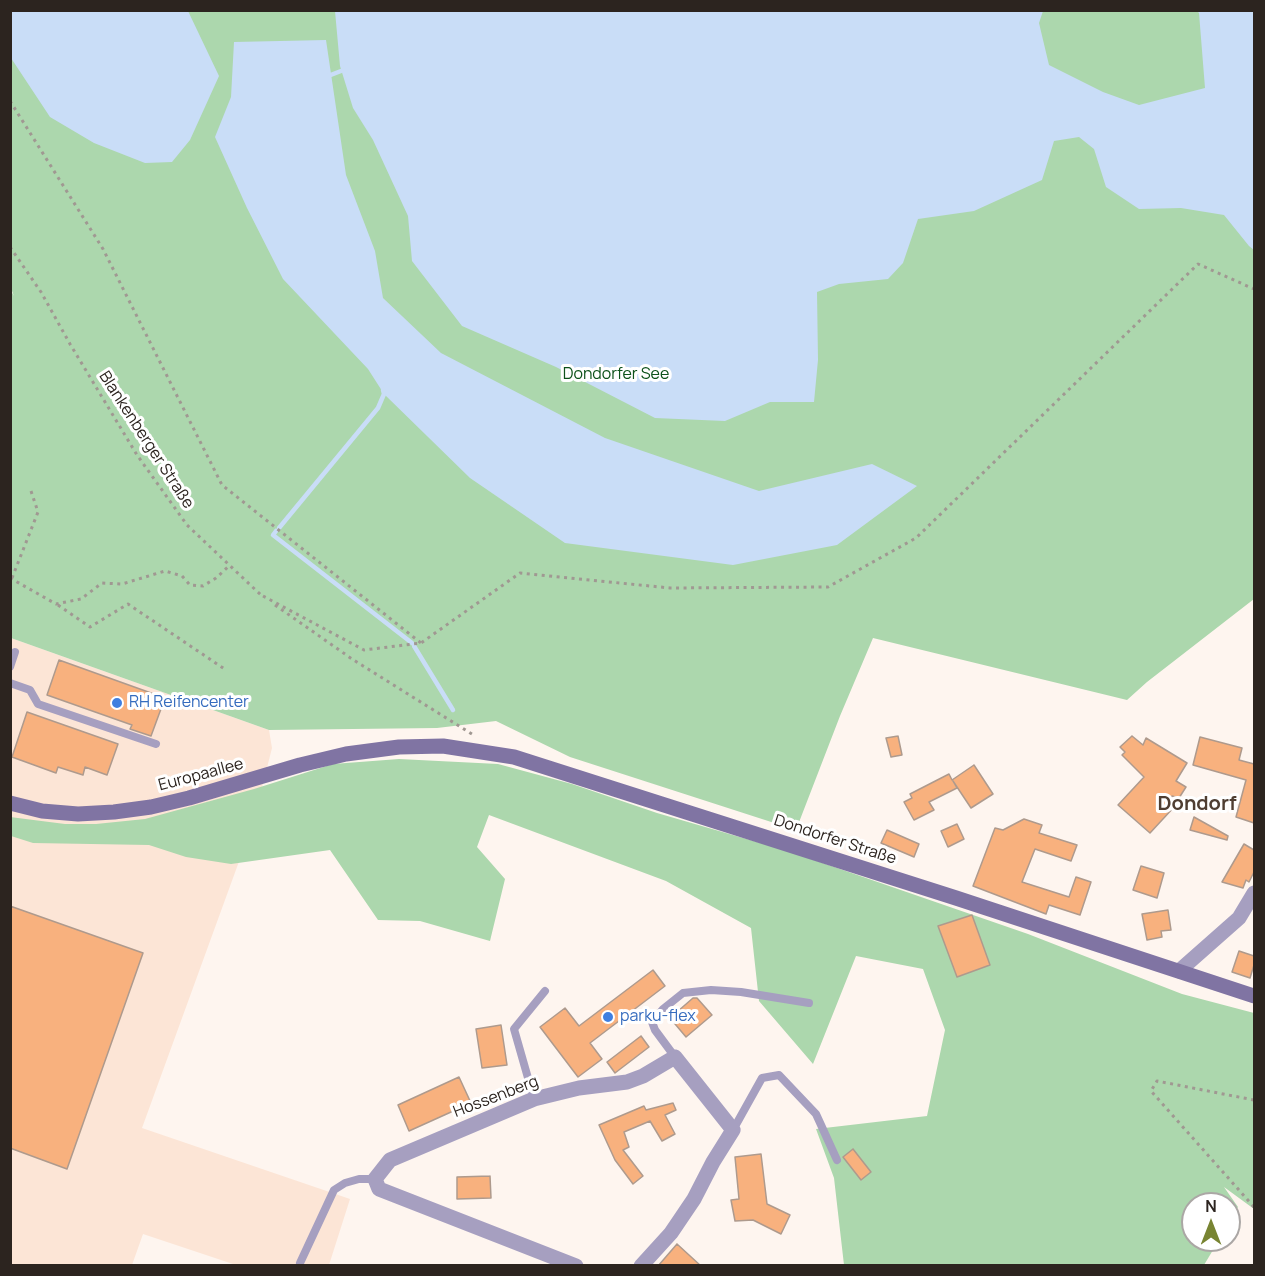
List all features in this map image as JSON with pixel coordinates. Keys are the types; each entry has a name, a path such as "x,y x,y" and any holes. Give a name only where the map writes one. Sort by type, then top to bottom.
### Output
{"main road":[{"name":"Dondorfer Straße","path":"399,747 443,746 514,758 956,898 1254,996"},
{"name":"Europaallee","path":"10,803 42,811 78,814 151,807 300,765 346,754 399,747"}],"street":[{"path":"1179,971 1239,918 1254,893"},
{"path":"641,1266 671,1233 694,1199 713,1161 733,1130 675,1057"},
{"name":"Hossenberg","path":"375,1179 390,1160 534,1099 579,1088 627,1082 643,1076 675,1057"},
{"path":"375,1179 379,1190 576,1266"}],"lane":[{"path":"10,667 15,652"},
{"path":"10,683 30,690 38,704 156,744"},
{"path":"675,1057 655,1030 652,1022 663,1009 683,993 711,990 741,992 809,1004"},
{"path":"534,1099 514,1029 545,991"},
{"path":"733,1130 762,1078 779,1075 816,1114 837,1160"},
{"path":"300,1263 334,1190 345,1183 359,1179 375,1179"}],"path":[{"path":"10,101 103,249 222,486 421,643"},
{"name":"Blankenberger Straße","path":"10,246 41,291 137,455 187,525 262,596 352,659 477,736"},
{"path":"262,596 364,650 421,643 520,573 670,588 828,587 916,538 1198,264 1254,290"},
{"path":"30,488 38,512 11,578 90,627 128,604 226,670"},
{"path":"56,604 81,599 102,583 122,584 165,571 182,576 190,585 203,586 229,566"},
{"path":"1254,1100 1157,1082 1151,1091 1254,1207"}],"shaded area":[{"path":"11,638 269,730 272,748 253,823 142,1128 350,1199 329,1265 236,1265 143,1234 132,1265 11,1266"}],"green space":[{"name":"Dondorfer See","path":"11,11 1254,11 1254,599 1127,700 873,638 796,830 570,757 496,721 437,728 269,730 11,638 10,289 14,296 10,286"},
{"path":"399,759 498,764 572,784 657,813 788,851 1028,934 1182,994 1254,1013 1254,1209 1241,1199 1241,1192 1231,1192 1224,1187 1228,1192 1181,1192 1181,1252 1212,1252 1204,1265 844,1265 834,1178 816,1129 927,1116 945,1030 923,969 856,956 813,1064 759,1001 751,928 666,881 489,815 477,847 505,879 490,941 420,921 378,920 330,850 231,864 186,857 149,845 33,843 11,836 10,817 65,824 96,824 145,819 254,789 333,764"}],"water":[{"path":"10,11 188,11 219,76 190,140 172,162 145,163 94,143 50,117 11,58"},
{"name":"Dondorfer See","path":"335,11 1043,11 1039,23 1049,65 1103,92 1139,105 1205,88 1197,11 1254,11 1254,250 1224,215 1181,208 1139,209 1106,187 1094,149 1079,137 1054,141 1042,180 974,211 918,219 903,263 888,279 839,284 817,292 818,360 814,402 770,402 725,421 655,418 556,367 462,326 412,261 408,216 373,140 353,108 340,66"},
{"path":"326,40 346,175 375,251 383,298 441,353 605,438 759,491 872,464 917,486 837,545 733,565 565,543 470,478 384,394 368,369 283,279 247,208 215,137 231,97 234,42"}],"building":[{"name":"RH Reifencenter","path":"59,660 165,698 151,736 130,729 132,725 47,695"},
{"path":"27,712 118,744 107,775 85,767 83,775 58,767 56,773 12,757"},
{"path":"898,736 902,755 891,757 886,738"},
{"path":"1132,736 1143,745 1146,738 1187,763 1176,781 1186,787 1179,798 1172,796 1169,803 1175,806 1150,833 1118,805 1144,777 1122,755 1125,752 1120,747"},
{"path":"1200,737 1242,748 1239,760 1254,764 1254,823 1236,817 1246,780 1193,765"},
{"path":"974,765 993,794 971,808 953,781 957,788 929,802 934,810 914,820 904,802 912,798 910,794 949,774 952,780"},
{"path":"1194,817 1228,836 1227,840 1190,830"},
{"path":"1024,819 1042,825 1039,833 1077,845 1071,861 1035,849 1022,882 1069,897 1076,877 1091,882 1080,915 1049,905 1046,914 973,886 995,828 1003,830"},
{"path":"957,824 964,839 948,847 941,831"},
{"path":"887,830 919,844 914,857 881,843"},
{"path":"1244,844 1254,850 1254,872 1249,882 1246,880 1243,888 1222,882"},
{"path":"1141,866 1164,873 1157,898 1133,890"},
{"path":"10,906 143,953 67,1169 10,1148"},
{"path":"1168,910 1171,930 1161,931 1162,937 1147,940 1142,914"},
{"path":"972,915 990,965 957,977 938,926"},
{"path":"1239,951 1254,956 1250,978 1232,972"},
{"name":"parku-flex","path":"653,970 665,986 590,1043 602,1059 578,1077 540,1027 565,1008 579,1026"},
{"path":"693,998 697,998 712,1015 686,1037 670,1018"},
{"path":"501,1025 507,1065 482,1068 476,1029"},
{"path":"641,1036 649,1047 615,1073 607,1062"},
{"path":"459,1077 471,1103 409,1131 398,1105"},
{"path":"673,1103 676,1110 665,1115 675,1134 662,1141 650,1121 624,1132 629,1147 623,1150 643,1176 633,1184 615,1160 599,1125 644,1106 646,1110"},
{"path":"853,1149 871,1172 861,1180 843,1157"},
{"path":"761,1154 767,1204 790,1215 781,1234 753,1220 735,1221 731,1200 739,1199 735,1157"},
{"path":"490,1176 491,1198 457,1199 457,1177"},
{"path":"677,1244 701,1266 658,1266"}],"waterway":[{"path":"328,76 341,71"},
{"path":"279,528 378,408 384,394 383,390"},
{"path":"276,531 273,535 412,643"},
{"path":"414,646 453,710"}],"place":[{"name":"RH Reifencenter","path":"117,703"},
{"name":"parku-flex","path":"608,1017"}],"district":[{"name":"Dondorf","path":"1197,804"}]}
